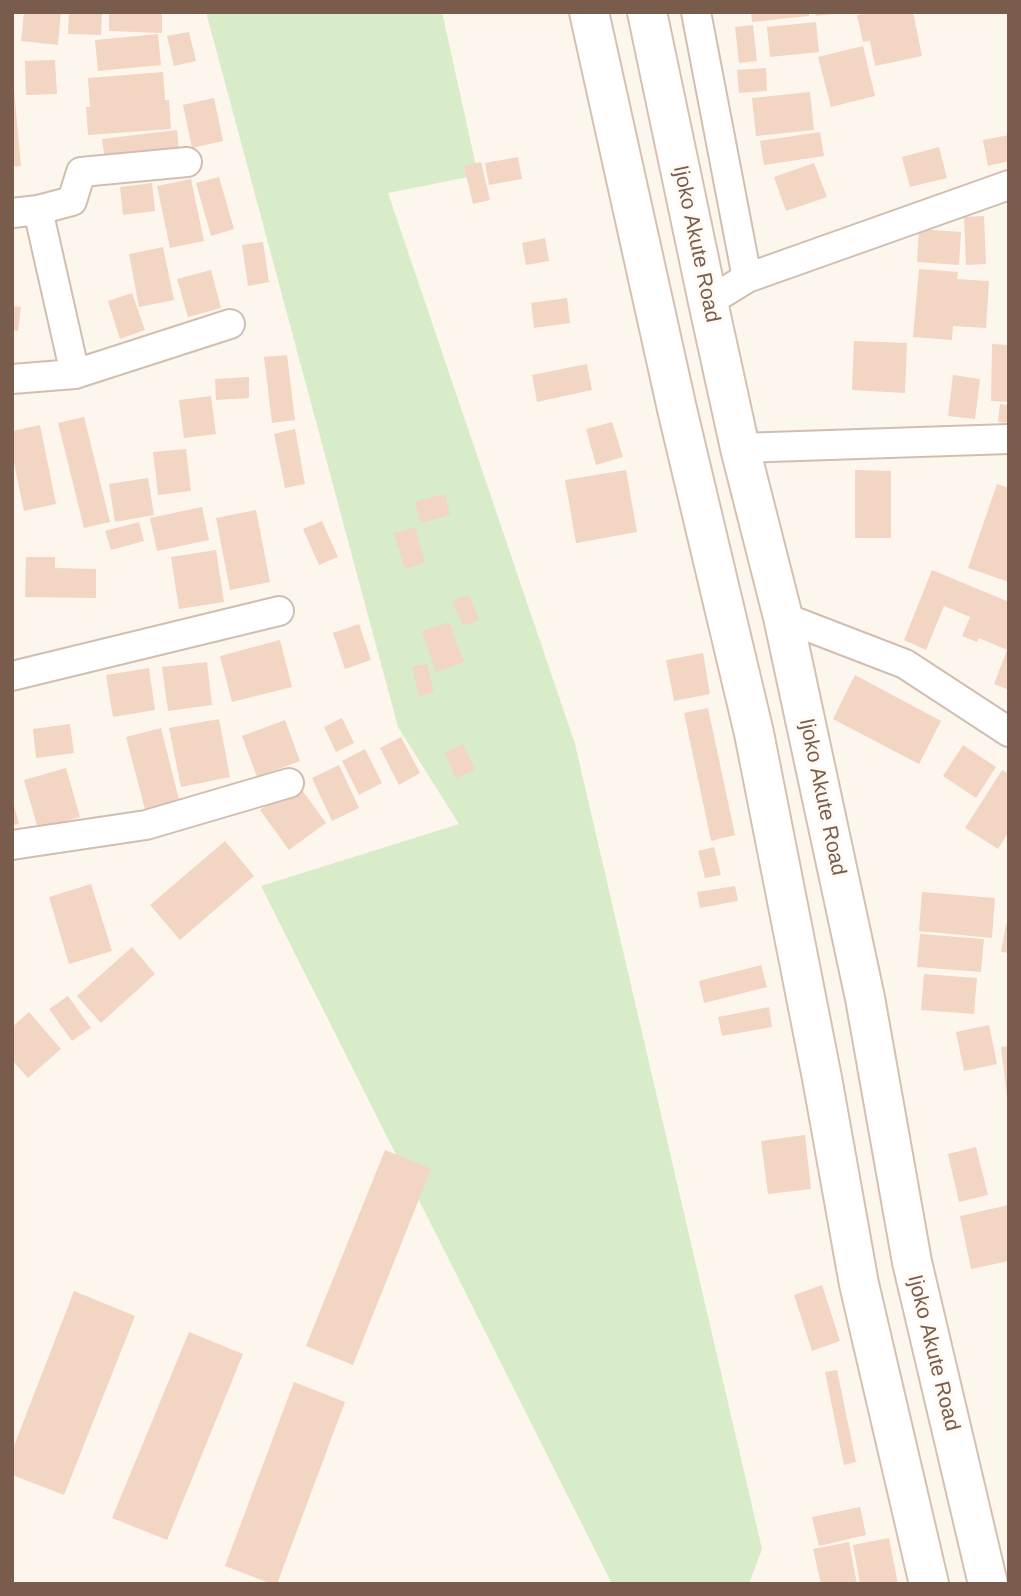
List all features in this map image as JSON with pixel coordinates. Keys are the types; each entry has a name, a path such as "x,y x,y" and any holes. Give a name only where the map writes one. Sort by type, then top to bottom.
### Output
{"main road":[{"name":"Ijoko Akute Road","path":"648,15 740,448 783,617 865,998 912,1262 988,1584"},
{"path":"592,22 677,409 754,733 822,1077 859,1284 929,1584"}],"street":[{"path":"696,12 747,278"},
{"path":"75,374 25,211 72,201 81,172 187,162"},
{"path":"708,302 747,278 1009,185"},
{"path":"12,379 75,374 230,324"},
{"path":"740,448 1009,439"},
{"path":"12,676 279,611"},
{"path":"783,617 905,664 1009,732"},
{"path":"12,845 146,825 289,783"}],"green space":[{"path":"206,12 442,12 478,175 388,193 575,744 762,1549 749,1584 612,1584 261,886 459,824 398,727"}],"building":[{"path":"24,12 61,12 58,45 21,41"},
{"path":"69,12 102,12 101,35 68,34"},
{"path":"109,12 162,12 162,33 109,31"},
{"path":"751,12 809,12 809,16 752,22"},
{"path":"815,12 834,12 834,14 816,16"},
{"path":"870,12 913,12 922,56 875,66 870,41 863,42 857,15"},
{"path":"816,22 819,52 770,57 767,27"},
{"path":"753,25 757,61 739,63 735,27"},
{"path":"189,32 196,61 174,66 167,36"},
{"path":"158,34 161,65 98,71 95,40"},
{"path":"863,46 875,96 831,107 818,57"},
{"path":"55,60 57,94 26,95 25,61"},
{"path":"766,68 767,91 739,93 737,70"},
{"path":"163,72 171,129 88,135 88,78"},
{"path":"12,89 21,166 12,167"},
{"path":"810,92 814,130 756,136 752,98"},
{"path":"214,98 223,141 192,148 183,105"},
{"path":"177,130 179,151 105,160 102,139"},
{"path":"820,132 824,156 764,165 760,141"},
{"path":"1009,135 1009,161 988,166 983,140"},
{"path":"939,147 947,178 910,187 902,157"},
{"path":"518,157 522,179 489,185 485,163"},
{"path":"481,162 490,200 473,204 464,166"},
{"path":"814,163 827,197 786,211 774,177"},
{"path":"219,177 234,229 211,236 196,183"},
{"path":"191,179 204,241 170,248 157,186"},
{"path":"152,183 155,211 123,215 120,187"},
{"path":"984,216 986,264 966,265 964,217"},
{"path":"919,229 961,232 959,265 917,262"},
{"path":"545,238 549,261 526,265 522,243"},
{"path":"263,242 269,282 248,286 242,245"},
{"path":"163,247 174,300 139,307 129,254"},
{"path":"919,269 958,272 957,279 989,281 986,328 953,326 952,340 913,337"},
{"path":"211,270 221,308 188,317 177,279"},
{"path":"132,293 145,330 120,339 108,301"},
{"path":"567,298 570,323 534,328 531,303"},
{"path":"12,306 21,307 18,331 12,330"},
{"path":"854,341 907,343 905,393 852,390"},
{"path":"992,344 1009,345 1009,402 991,401"},
{"path":"287,355 295,420 272,423 264,357"},
{"path":"587,364 592,390 537,402 532,375"},
{"path":"953,375 980,379 975,419 948,416"},
{"path":"249,377 249,398 216,400 215,379"},
{"path":"211,396 216,434 184,438 179,400"},
{"path":"1000,404 1009,405 1009,423 998,422"},
{"path":"84,417 110,522 84,528 58,423"},
{"path":"612,422 623,457 596,465 586,429"},
{"path":"40,425 56,504 24,511 12,454 12,431"},
{"path":"295,429 305,484 285,488 274,434"},
{"path":"186,449 191,491 158,495 153,452"},
{"path":"626,470 637,532 576,543 565,480"},
{"path":"855,470 891,471 891,538 855,538"},
{"path":"148,478 154,515 115,522 109,484"},
{"path":"997,484 1009,488 1009,582 968,568"},
{"path":"445,494 450,515 421,523 415,502"},
{"path":"202,507 209,540 157,551 150,518"},
{"path":"256,510 270,582 230,590 216,518"},
{"path":"322,521 338,557 319,565 303,529"},
{"path":"139,522 144,541 111,550 105,531"},
{"path":"415,527 425,563 405,569 394,533"},
{"path":"216,550 224,602 179,609 171,557"},
{"path":"26,557 55,557 55,568 96,569 96,598 25,597"},
{"path":"932,570 1009,602 1009,690 994,684 1007,650 979,638 977,642 962,636 970,617 944,606 926,650 904,640"},
{"path":"469,595 479,620 463,626 453,601"},
{"path":"449,622 464,662 436,672 422,631"},
{"path":"359,624 371,660 345,669 333,633"},
{"path":"280,640 292,687 232,702 220,656"},
{"path":"703,653 710,694 674,701 666,660"},
{"path":"207,662 212,705 168,711 162,667"},
{"path":"427,664 434,692 419,696 412,667"},
{"path":"149,668 155,710 113,717 106,675"},
{"path":"855,675 941,721 919,764 833,719"},
{"path":"708,708 735,835 711,841 684,713"},
{"path":"342,718 354,743 336,752 324,727"},
{"path":"219,719 230,777 181,787 169,728"},
{"path":"285,720 300,761 257,777 242,736"},
{"path":"70,724 74,753 36,758 33,729"},
{"path":"161,728 180,804 146,813 126,737"},
{"path":"401,737 420,773 399,785 380,748"},
{"path":"463,744 475,770 456,778 445,753"},
{"path":"963,745 996,767 976,798 943,776"},
{"path":"365,749 382,783 359,795 342,761"},
{"path":"339,765 359,808 332,821 312,778"},
{"path":"66,768 80,817 38,829 24,780"},
{"path":"1002,770 1009,774 1009,831 998,849 965,828"},
{"path":"297,783 326,823 289,850 260,810"},
{"path":"12,798 19,824 12,825"},
{"path":"225,841 254,876 180,940 150,905"},
{"path":"714,847 721,875 705,878 698,851"},
{"path":"91,884 112,951 69,964 49,897"},
{"path":"735,886 738,901 700,908 697,892"},
{"path":"922,892 995,898 992,938 919,931"},
{"path":"1006,924 1009,924 1009,953 1001,952"},
{"path":"920,934 984,939 981,972 917,967"},
{"path":"132,947 155,974 101,1023 77,996"},
{"path":"761,965 767,987 704,1003 699,981"},
{"path":"924,974 977,978 974,1014 921,1010"},
{"path":"68,996 91,1028 72,1041 49,1009"},
{"path":"769,1007 772,1027 722,1036 718,1017"},
{"path":"29,1012 61,1049 28,1078 12,1060 12,1027"},
{"path":"989,1025 997,1064 964,1071 956,1032"},
{"path":"1009,1046 1009,1097 1007,1097 1001,1047"},
{"path":"805,1135 811,1189 768,1194 761,1141"},
{"path":"976,1147 988,1195 959,1202 948,1154"},
{"path":"385,1150 431,1169 353,1365 306,1346"},
{"path":"1009,1205 1009,1261 971,1269 960,1216"},
{"path":"822,1285 840,1341 812,1351 794,1295"},
{"path":"74,1291 135,1316 64,1495 12,1475 12,1451"},
{"path":"189,1332 243,1354 167,1540 112,1518"},
{"path":"837,1370 856,1462 844,1465 825,1372"},
{"path":"294,1382 345,1402 277,1584 272,1584 225,1566"},
{"path":"860,1507 866,1535 819,1546 812,1517"},
{"path":"889,1538 898,1584 860,1584 853,1545"},
{"path":"849,1542 857,1584 821,1584 813,1549"}]}
